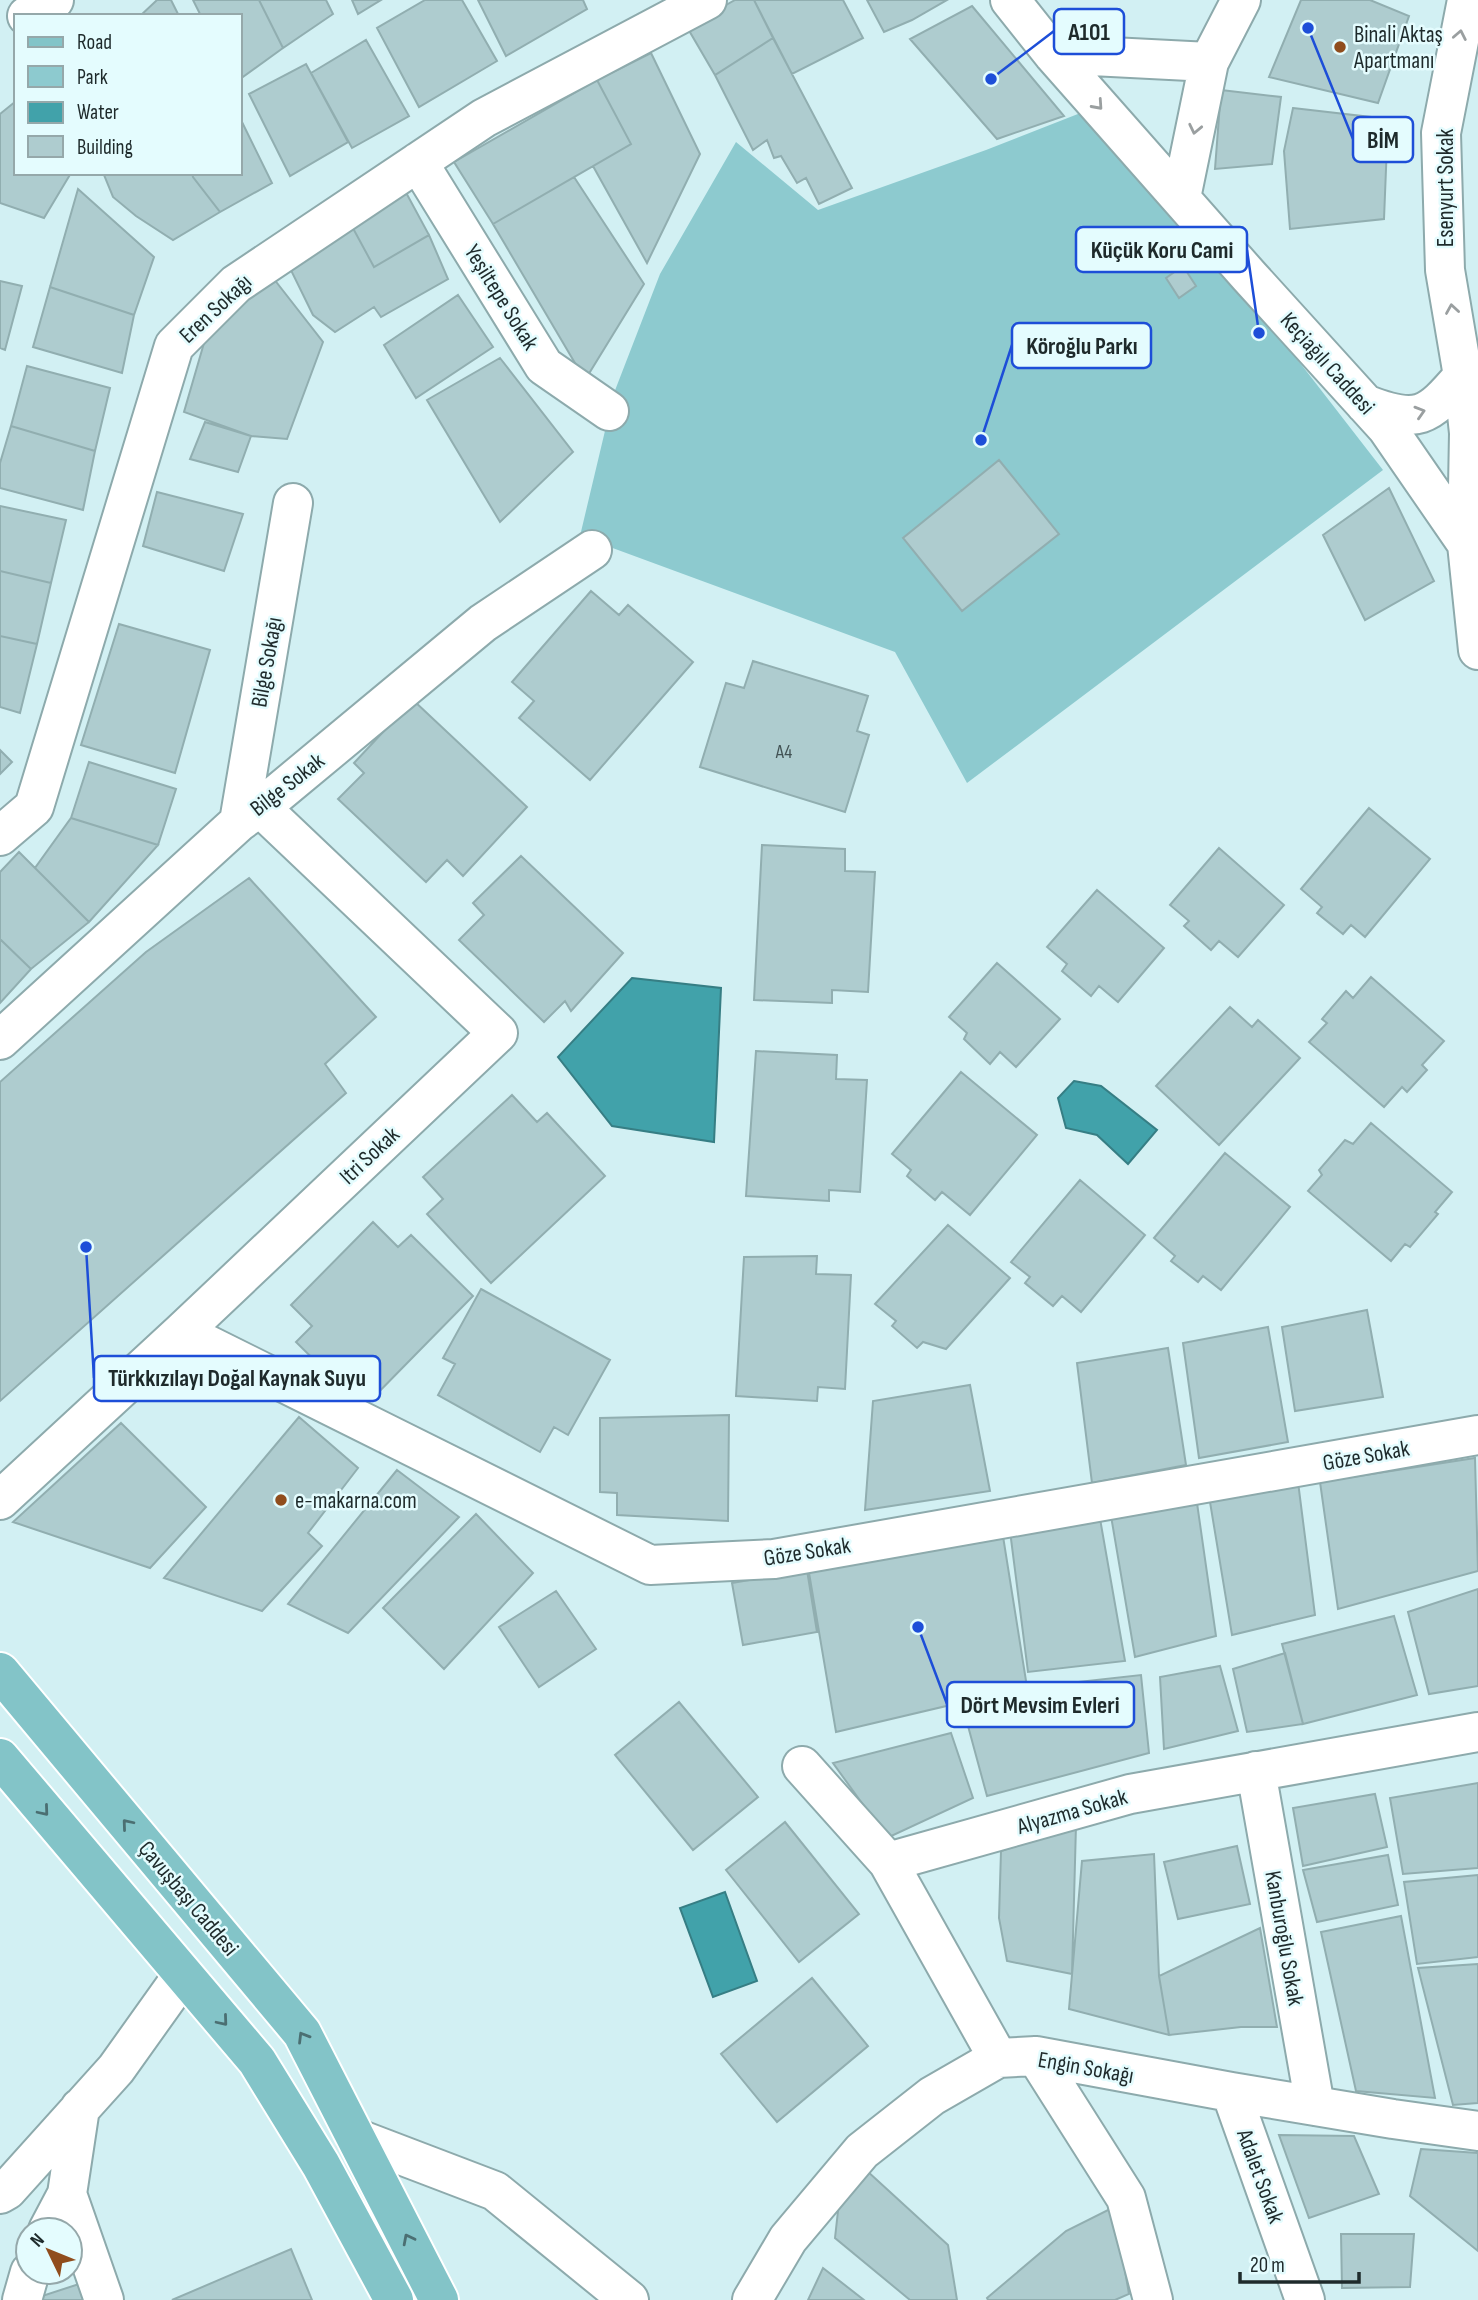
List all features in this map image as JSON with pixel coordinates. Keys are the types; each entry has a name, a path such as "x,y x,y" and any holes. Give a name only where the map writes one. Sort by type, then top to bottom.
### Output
{"main road":[{"name":"Çavuşbaşı Caddesi","path":"0,1672 302,2033 439,2300"},
{"path":"0,1758 257,2061 314,2154 385,2298"},
{"path":"314,2154 356,2138"}],"street":[{"path":"30,14 54,0"},
{"name":"Eren Sokağı","path":"0,836 34,807 174,346 236,284 484,118 707,0"},
{"name":"Keçiağılı Caddesi","path":"1010,0 1053,54 1387,428 1474,547"},
{"path":"1181,198 1209,62 1241,0"},
{"name":"Esenyurt Sokak","path":"1466,0 1441,133 1445,270 1463,376 1469,433 1478,650"},
{"path":"1053,54 1209,62"},
{"name":"Yeşiltepe Sokak","path":"418,162 544,366 609,411"},
{"path":"1366,404 1384,412 1408,416 1427,412 1440,402 1463,376"},
{"name":"Bilge Sokağı","path":"249,815 293,503"},
{"name":"Bilge Sokak","path":"0,1040 249,815 483,623 592,550"},
{"name":"Itri Sokak","path":"0,1500 498,1033 249,815"},
{"name":"Göze Sokak","path":"182,1332 650,1564 774,1559 1478,1435"},
{"name":"Alyazma Sokak","path":"888,1862 1130,1794 1478,1732"},
{"path":"802,1766 888,1862 998,2058"},
{"name":"Kanburoğlu Sokak","path":"1256,1771 1315,2106"},
{"path":"0,2194 7,2190 116,2069 183,1975"},
{"path":"1036,2056 1126,2198 1153,2300"},
{"name":"Engin Sokağı","path":"752,2300 788,2239 862,2151 932,2096 998,2058 1036,2056 1231,2092 1478,2131"},
{"name":"Adalet Sokak","path":"1231,2092 1305,2300"},
{"path":"55,2216 67,2194 80,2108"},
{"path":"356,2138 495,2191 629,2300"},
{"path":"67,2194 104,2300"}],"green space":[{"path":"1083,112 1231,274 1383,470 967,783 895,652 580,536 614,393 660,274 736,142 818,210"}],"water":[{"path":"632,978 721,988 714,1142 612,1126 558,1057"},
{"path":"1074,1081 1101,1086 1157,1130 1128,1164 1097,1135 1066,1128 1058,1098"},
{"path":"725,1892 757,1981 713,1997 680,1908"}],"building":[{"path":"157,0 171,0 178,14 142,14"},
{"path":"193,0 259,0 283,48 242,78 242,14 200,14"},
{"path":"259,0 326,0 333,14 283,48"},
{"path":"352,0 381,0 358,14"},
{"path":"425,0 462,0 497,61 419,107 377,28"},
{"path":"478,0 583,0 587,9 506,56"},
{"path":"735,0 754,0 773,38 715,75 687,27"},
{"path":"754,0 843,0 863,38 792,74"},
{"path":"867,0 947,0 884,32"},
{"name":"Binali Aktaş Apartmanı","path":"1301,0 1370,0 1409,16 1378,103 1269,77"},
{"path":"972,6 1064,116 997,139 910,39"},
{"path":"773,38 852,188 819,204 806,178 797,183 781,156 774,158 767,140 753,150 715,75"},
{"path":"366,40 409,116 352,148 311,73"},
{"path":"651,53 700,154 647,263 593,166 631,144 597,80"},
{"path":"306,64 348,142 290,176 249,94"},
{"path":"597,80 631,144 493,224 454,162"},
{"path":"1221,90 1281,97 1272,164 1215,169"},
{"path":"14,103 14,175 70,175 44,218 0,203 0,114"},
{"path":"1293,108 1388,119 1384,219 1290,229 1284,151"},
{"path":"242,122 272,183 220,212 193,177 242,175"},
{"path":"104,175 192,175 220,212 173,240 113,197"},
{"path":"574,177 644,284 585,380 493,224"},
{"path":"403,187 429,235 374,267 348,219"},
{"path":"78,189 154,257 134,315 50,287"},
{"path":"348,219 374,267 429,235 448,279 381,317 374,307 335,332 313,315 284,256"},
{"path":"263,265 323,342 287,439 251,436 184,412 211,308"},
{"path":"1183,266 1196,286 1179,298 1166,278"},
{"path":"0,281 22,286 5,350 0,348"},
{"path":"50,287 134,315 122,373 33,347"},
{"path":"458,295 493,347 416,398 384,345"},
{"path":"500,358 573,452 500,522 427,400"},
{"path":"27,366 110,388 95,451 11,426"},
{"path":"205,422 251,436 238,472 190,459"},
{"path":"11,426 95,451 83,510 0,488 0,463"},
{"path":"999,460 1059,534 962,611 903,538"},
{"path":"1389,488 1434,581 1365,620 1323,535"},
{"path":"157,492 243,514 224,571 143,546"},
{"path":"0,506 66,520 51,583 0,571"},
{"path":"0,571 51,583 37,644 0,636"},
{"path":"591,591 619,615 628,605 693,662 590,780 519,718 534,701 512,682"},
{"path":"119,624 210,650 175,773 81,745"},
{"path":"0,636 37,644 20,713 0,707"},
{"path":"753,661 868,696 857,731 869,735 845,812 700,767 726,683 744,688"},
{"path":"413,700 527,807 463,876 447,860 426,882 338,799 364,773 354,763"},
{"path":"0,750 12,762 0,774"},
{"path":"89,762 176,789 158,845 71,818"},
{"path":"1369,808 1430,859 1365,937 1351,925 1343,934 1317,913 1322,907 1301,889"},
{"path":"71,818 158,845 89,922 35,868"},
{"path":"762,845 845,849 845,871 875,872 868,992 832,990 832,1003 754,1000"},
{"path":"1219,848 1284,905 1238,957 1219,941 1211,950 1184,926 1189,921 1170,905"},
{"path":"19,852 89,922 31,969 0,939 0,872"},
{"path":"521,856 623,953 571,1011 565,1001 544,1022 459,940 484,915 473,903"},
{"path":"249,878 376,1017 325,1064 346,1093 0,1401 0,1082 146,952"},
{"path":"1097,890 1164,948 1118,1002 1099,986 1091,996 1062,971 1067,964 1047,947"},
{"path":"0,939 31,969 0,1003"},
{"path":"997,963 1060,1019 1016,1067 1000,1052 990,1064 964,1039 967,1033 949,1017"},
{"path":"1371,977 1444,1041 1422,1065 1427,1070 1407,1092 1402,1087 1384,1107 1309,1042 1327,1023 1322,1019 1346,991 1353,998"},
{"path":"1230,1007 1252,1027 1258,1020 1300,1058 1219,1145 1156,1086"},
{"path":"756,1051 837,1055 836,1079 867,1080 860,1192 829,1190 829,1201 746,1196"},
{"path":"961,1072 1037,1135 970,1215 942,1192 935,1200 907,1176 911,1170 892,1154"},
{"path":"512,1095 537,1122 547,1113 605,1176 491,1283 427,1214 443,1199 423,1177"},
{"path":"1371,1123 1452,1192 1435,1212 1438,1214 1410,1247 1405,1244 1391,1261 1308,1191 1322,1175 1319,1170 1345,1140 1353,1144"},
{"path":"1225,1153 1290,1207 1221,1290 1203,1276 1198,1282 1171,1261 1175,1256 1154,1238"},
{"path":"1080,1180 1145,1235 1081,1312 1062,1296 1053,1306 1025,1283 1030,1277 1011,1262"},
{"path":"373,1222 398,1247 411,1235 473,1296 363,1408 296,1342 312,1326 291,1305"},
{"path":"948,1225 1010,1278 946,1349 923,1342 917,1348 892,1326 896,1321 875,1304"},
{"path":"817,1256 816,1274 851,1275 845,1389 818,1387 817,1401 736,1396 744,1257"},
{"path":"481,1289 610,1360 568,1435 554,1427 540,1452 438,1395 455,1364 443,1358"},
{"path":"1367,1310 1383,1397 1295,1411 1282,1327"},
{"path":"1268,1327 1288,1442 1199,1458 1183,1343"},
{"path":"1168,1348 1186,1465 1092,1483 1077,1363"},
{"path":"970,1385 990,1491 865,1510 873,1401"},
{"path":"729,1415 728,1521 617,1515 617,1493 600,1492 600,1418"},
{"name":"e-makarna.com","path":"299,1417 358,1468 308,1533 322,1546 262,1611 164,1578"},
{"path":"121,1423 206,1507 150,1568 13,1522"},
{"path":"1475,1458 1478,1571 1338,1609 1320,1482"},
{"path":"397,1470 459,1517 348,1633 288,1604"},
{"path":"1298,1482 1315,1615 1232,1635 1210,1502"},
{"path":"1197,1503 1216,1636 1135,1657 1111,1516"},
{"path":"1099,1513 1125,1661 1028,1672 1010,1531"},
{"path":"476,1514 533,1573 444,1669 383,1608"},
{"path":"1002,1530 1027,1687 836,1732 808,1567"},
{"path":"807,1570 817,1632 743,1645 732,1583"},
{"path":"1478,1589 1478,1686 1429,1694 1408,1612"},
{"path":"556,1591 596,1649 539,1687 499,1627"},
{"path":"1394,1616 1417,1695 1303,1724 1282,1644"},
{"path":"1285,1653 1303,1724 1247,1732 1233,1669"},
{"path":"1220,1666 1238,1731 1164,1749 1160,1677"},
{"path":"1141,1675 1149,1753 987,1796 968,1726 1055,1703 1050,1685"},
{"path":"679,1702 758,1797 693,1850 615,1755"},
{"path":"951,1733 973,1798 887,1838 833,1763"},
{"path":"1478,1783 1478,1868 1403,1874 1390,1798"},
{"path":"1375,1794 1387,1847 1303,1866 1293,1808"},
{"path":"785,1822 859,1914 799,1962 726,1870"},
{"path":"1076,1825 1072,1974 1007,1961 999,1918 1001,1851"},
{"path":"1237,1846 1250,1904 1178,1919 1164,1862"},
{"path":"1154,1854 1159,1976 1169,2035 1069,2009 1082,1861"},
{"path":"1388,1855 1398,1905 1317,1922 1303,1870"},
{"path":"1478,1875 1478,1957 1417,1964 1404,1882"},
{"path":"1401,1916 1435,2098 1356,2091 1321,1932"},
{"path":"1260,1928 1277,2027 1241,2027 1169,2035 1159,1976"},
{"path":"1478,1964 1478,2103 1453,2105 1418,1968"},
{"path":"812,1978 868,2046 777,2122 721,2054"},
{"path":"1279,2135 1354,2136 1379,2194 1309,2218"},
{"path":"1421,2149 1478,2153 1478,2251 1410,2196"},
{"path":"866,2170 948,2245 957,2300 910,2300 835,2238 839,2202"},
{"path":"1114,2207 1129,2294 1115,2300 988,2300 987,2298 1066,2231"},
{"path":"1341,2234 1414,2234 1410,2287 1342,2288"},
{"path":"291,2249 312,2300 172,2300"},
{"path":"823,2268 864,2300 808,2300"},
{"path":"80,2286 85,2300 30,2300"}],"place":[{"name":"BİM","path":"1308,28"},
{"name":"Binali Aktaş Apartmanı","path":"1340,47"},
{"name":"A101","path":"991,79"},
{"name":"Küçük Koru Cami","path":"1259,333"},
{"name":"Köroğlu Parkı","path":"981,440"},
{"name":"Türkkızılayı Doğal Kaynak Suyu","path":"86,1247"},
{"name":"e-makarna.com","path":"281,1500"},
{"name":"Dört Mevsim Evleri","path":"918,1627"}]}
